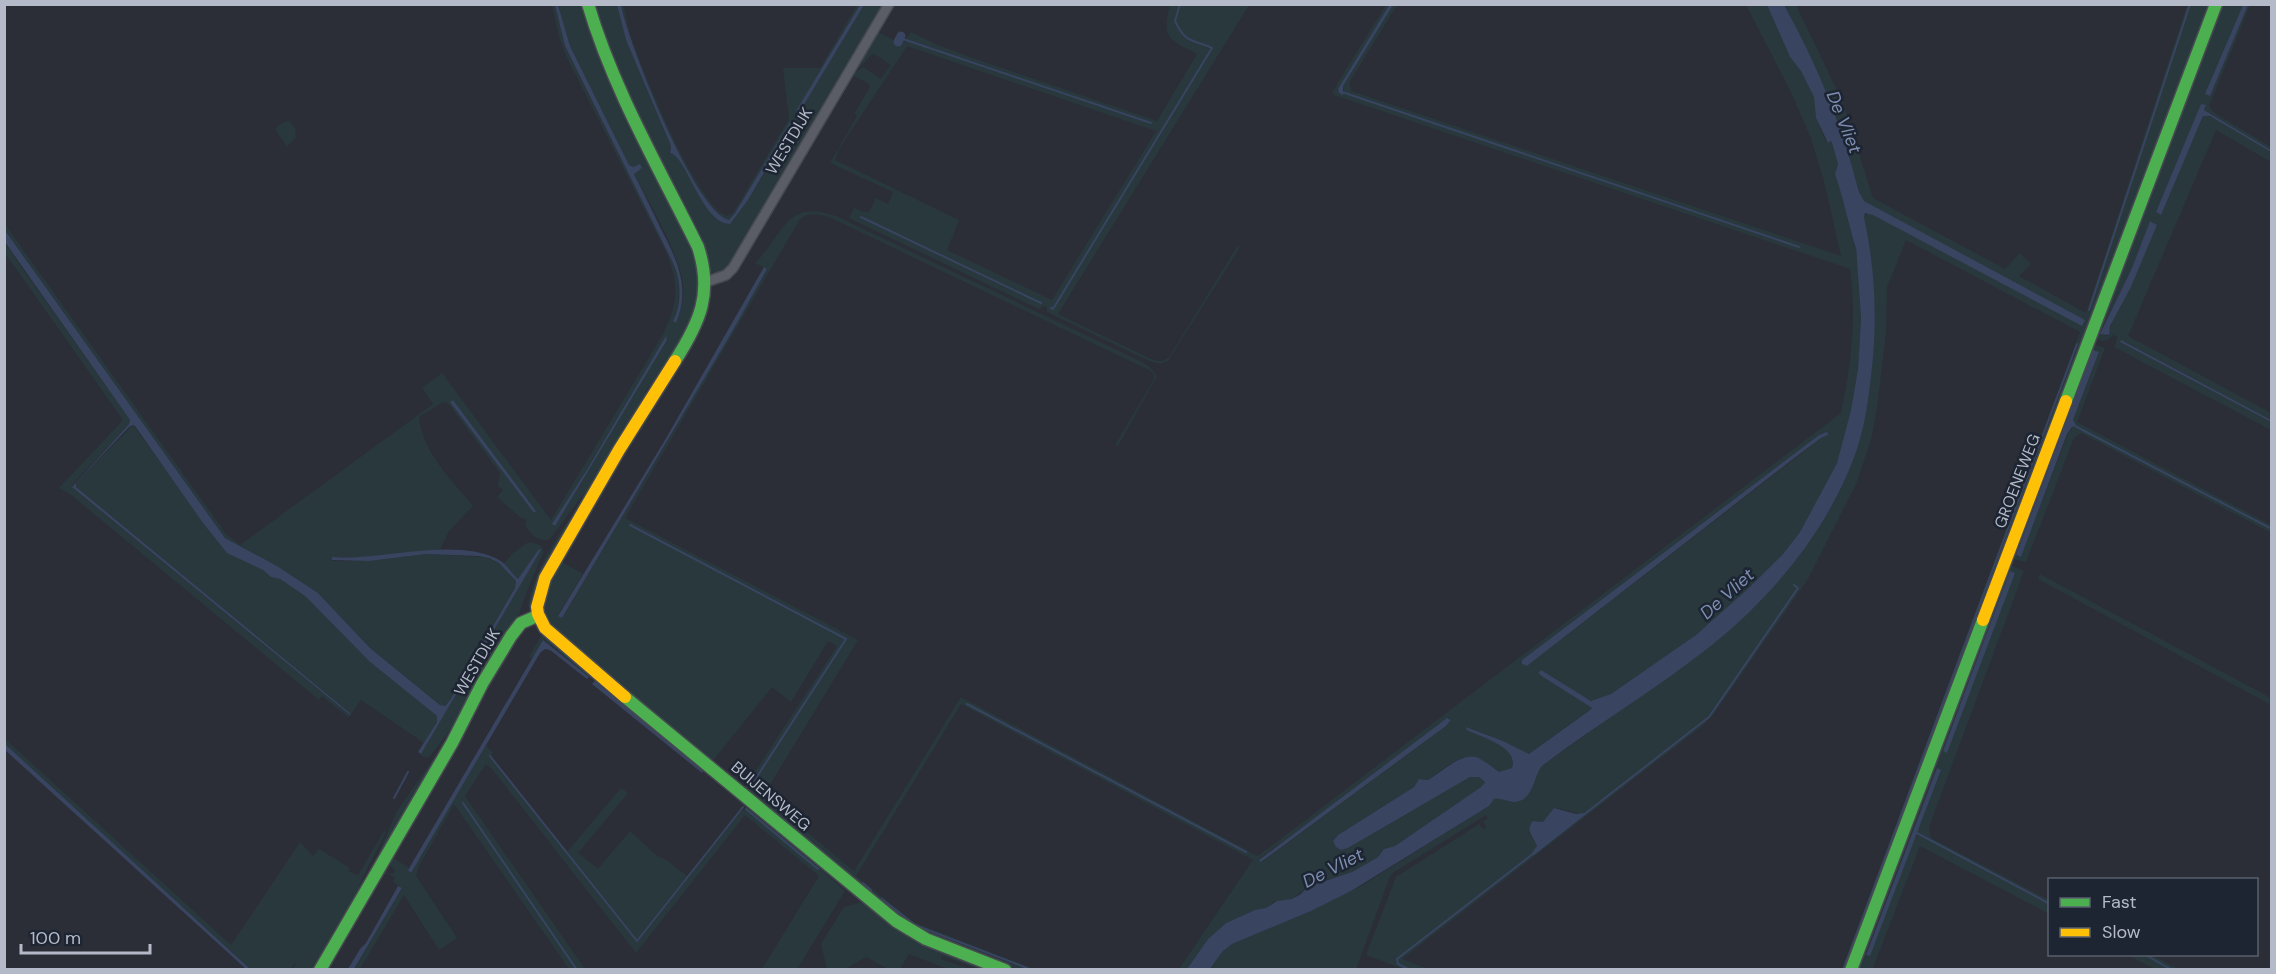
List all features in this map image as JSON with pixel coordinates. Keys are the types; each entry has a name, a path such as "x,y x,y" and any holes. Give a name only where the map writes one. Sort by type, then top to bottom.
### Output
{"street":[{"path":"537,616 538,598 545,578 694,326 704,301 706,282 698,247 612,70 597,35 588,4"},
{"name":"WESTDIJK","path":"706,282 722,277 733,268 889,4"},
{"name":"GROENEWEG","path":"1851,969 2217,4"},
{"name":"WESTDIJK","path":"320,969 452,743 506,644 518,625 537,616"},
{"name":"BUIJENSWEG","path":"537,616 546,631 560,643 901,925 932,941 1005,969"}],"shaded area":[{"path":"552,5 555,5 565,46 674,265 679,293 678,307 673,321 676,322 678,318 683,295 681,273 676,259 634,173 642,168 640,164 633,167 629,165 570,46 558,5 586,5 695,252 702,286 694,319 655,384 647,388 642,405 597,481 579,500 550,539 542,540 535,537 525,525 526,519 521,518 497,497 503,490 498,486 500,473 448,403 443,402 419,417 421,430 439,465 473,506 449,531 440,550 364,557 332,557 332,561 369,561 426,554 485,557 499,563 516,581 515,588 450,700 443,707 370,648 318,593 277,566 225,538 10,237 4,223 226,534 240,545 433,404 422,388 442,373 551,520 663,334 672,312 675,292 673,273 665,250 567,58 559,37","holes":["666,337 667,340 555,526 553,524","453,400 536,511 534,513 451,402"]},
{"path":"593,5 617,5 626,40 671,146 669,153 677,156 707,208 726,224 733,219 751,195 793,124 790,123 729,220 714,209 698,188 681,158 649,87 626,25 621,5 623,5 638,57 659,108 687,165 715,207 727,216 733,213 789,119 783,68 820,68 857,5 860,5 797,111 799,113 864,5 886,5 734,263 719,275 710,271 614,67"},
{"path":"1170,5 1249,5 1058,314 1149,358 1162,361 1169,357 1238,245 1240,247 1168,361 1160,364 1149,361 1047,312 1047,307 1043,306 1039,309 849,218 854,208 869,212 876,198 888,204 893,192 830,163 857,116 854,114 870,87 869,84 852,75 863,67 881,79 891,65 873,53 862,65 856,67 882,23 894,24 884,24 878,32 899,43 905,41 911,32 970,57 1157,121 1197,54 1170,37 1166,25","holes":["907,46 1156,131 1052,300 947,250 959,220 835,160 839,149"]},
{"path":"1386,5 1390,5 1337,91 1344,91 1343,86 1393,5 1397,5 1349,83 1351,91 1841,256 1823,177 1810,136 1791,92 1746,5 1767,5 1790,57 1801,71 1814,97 1816,118 1824,138 1832,143 1838,164 1835,174 1854,246 1856,246 1861,318 1858,369 1840,457 1800,532 1783,554 1754,584 1707,626 1611,694 1594,702 1541,670 1538,673 1543,677 1592,708 1529,754 1467,727 1504,748 1512,761 1512,768 1499,772 1479,758 1466,757 1452,763 1428,780 1420,779 1414,787 1338,835 1333,841 1336,847 1341,850 1348,848 1470,777 1479,777 1485,782 1395,846 1383,850 1378,857 1352,872 1310,885 1292,899 1273,902 1266,909 1255,910 1226,923 1208,939 1187,969 1179,969 1253,860 961,704 856,876 915,923 1034,969 1016,969 943,942 899,919 846,871 766,805 743,790 837,646 828,641 791,702 772,687 711,763 565,641 547,620 543,603 544,594 560,561 583,574 558,615 562,618 767,269 755,263 788,222 796,215 806,212 836,216 1142,362 1157,376 1118,446 1115,445 1153,381 1154,375 1151,371 829,217 810,214 800,219 625,518 858,640 763,796 854,871 961,697 1258,856 1841,413 1852,341 1853,305 1850,269 1334,95 1332,92","holes":["1827,432 1828,435 1821,438 1527,666 1522,664 1522,660 1822,433","1449,718 1451,721 1446,726 1262,862 1260,858"]},
{"path":"1784,5 1796,5 1843,103 1873,198 2005,269 2020,253 2031,264 2019,276 2086,313 2187,5 2213,5 1847,969 1842,969 2080,332 1906,240 1887,287 1886,331 1878,400 1872,436 1857,482 1808,579 1713,715 1702,726 1402,959 1428,969 1403,969 1366,955 1396,877 1479,824 1483,829 1486,827 1483,821 1488,818 1486,815 1391,874 1356,969 1210,970 1223,951 1232,944 1311,911 1361,886 1489,806 1494,799 1513,802 1525,798 1542,766 1710,646 1735,624 1781,577 1821,524 1838,495 1851,465 1865,414 1869,383 1873,301 1872,268 1864,217 1867,213 1873,215 1876,209 1864,201 1860,195 1837,122","holes":["1557,808 1585,815 1534,854 1533,853 1537,846 1529,833 1535,821 1543,822"]},
{"path":"2221,5 2243,5 2206,94 2210,95 2248,5 2250,5 2209,106 2213,112 2271,147 2271,150 2204,110 2156,212 2160,214 2204,115 2215,118 2271,152 2271,162 2216,130 2128,336 2271,413 2271,420 2121,340 2120,342 2271,422 2271,430 2114,347 2118,337 2113,335 2104,341 2095,337","holes":["2151,221 2157,225 2131,287 2112,322 2108,336 2100,334 2132,268"]},
{"path":"289,121 295,128 296,137 287,147 275,129"},
{"path":"4,242 130,420 129,424 72,485 74,489 350,715 348,717 322,696 319,700 70,494 59,488 123,420 5,253"},
{"path":"2093,344 2105,348 2077,422 2271,525 2271,533 2081,433 2074,438 2026,562 2013,559","holes":["2093,351 2099,353 2073,420 2076,425 2069,431 2021,556 2016,554"]},
{"path":"133,425 227,552 263,570 271,577 280,579 305,596 370,662 437,716 437,722 424,743 361,700 351,714 77,488 76,483"},
{"path":"587,497 529,607 531,592 543,563 560,533"},
{"path":"527,543 538,545 543,549 543,553 516,622 462,714 430,756 427,758 420,755 541,550 522,577 516,578 504,563"},
{"path":"2010,565 2024,571 1929,827 1931,838 2048,899 2048,913 1920,846 1873,968 1875,969 1855,970","holes":["2014,572 1947,752 1943,751","1937,768 1941,770 1869,956 1866,954"]},
{"path":"2040,574 2271,698 2271,705 2038,579"},
{"path":"542,635 545,635 590,674 589,677 544,640 532,659 529,656"},
{"path":"454,730 362,891 397,811"},
{"path":"4,738 231,945 300,842 313,856 319,849 350,868 348,871 358,875 384,831 386,832 362,879 353,904 317,969 293,969 295,963 291,969 250,969 5,744"},
{"path":"486,745 493,753 490,757 637,942 741,811 748,809 710,776 714,775 824,866 823,871 845,891 797,969 762,969 819,876 745,815 636,953 486,764 465,796 585,969 569,969 454,804 418,868 416,876 457,938 439,950 404,895 360,969 354,970 402,888 393,882 395,878 380,872 393,874 395,871 387,861 390,856 409,868 408,871 421,856"},
{"path":"621,788 628,793 578,853 598,869 630,831 658,857 665,859 687,876 637,940 567,852"},
{"path":"862,902 995,969 979,969 942,956 941,959 970,969 948,969 909,954 900,969 888,969 866,957 845,969 827,969 821,944 844,907"},
{"path":"2129,956 2153,956 2179,969 2155,969"}],"water":[{"path":"1390,4 1393,5 1343,86 1343,95 1339,93 1338,89"},
{"path":"555,5 558,5 570,46 629,165 633,167 640,164 642,168 634,174 672,252 680,274 682,298 676,323 673,321 680,293 674,265 565,46"},
{"path":"617,5 621,5 649,87 681,158 698,188 715,210 729,220 790,122 793,124 748,200 730,224 720,221 711,213 682,165 670,153 671,146 626,40"},
{"path":"860,5 864,5 799,113 796,111"},
{"path":"1767,5 1784,5 1807,50 1828,96 1859,192 1864,201 2085,320 2082,326 1873,215 1865,213 1874,287 1875,322 1872,368 1864,424 1847,475 1833,503 1799,556 1779,580 1736,625 1712,645 1542,766 1525,798 1513,802 1494,799 1489,806 1351,891 1311,911 1232,944 1223,951 1210,969 1187,969 1208,939 1226,923 1255,910 1266,908 1277,901 1292,899 1307,887 1352,872 1378,857 1384,849 1395,846 1485,782 1479,777 1470,777 1348,848 1341,850 1336,847 1333,841 1338,835 1414,787 1419,779 1428,780 1452,763 1466,757 1479,758 1499,772 1512,768 1513,761 1505,749 1467,730 1466,727 1529,754 1592,708 1543,677 1538,673 1541,670 1591,701 1611,694 1696,635 1750,587 1783,554 1800,532 1837,463 1851,410 1858,369 1861,318 1856,247 1835,174 1838,164 1832,143 1831,141 1828,143 1816,118 1814,97 1801,71 1790,57"},
{"path":"2243,5 2248,5 2210,96 2205,94"},
{"path":"2201,104 2206,105 2204,110 2271,152 2210,116 2203,116 2161,215 2156,212"},
{"path":"2150,221 2157,225 2131,287 2110,326 2109,335 2100,334 2132,268"},
{"path":"4,229 225,538 277,566 318,593 370,648 440,705 445,706 450,700 515,588 516,581 499,563 479,556 426,554 369,561 332,560 332,557 462,550 482,553 499,560 518,579 539,549 541,550 421,754 418,752 437,722 437,716 370,662 305,596 280,579 271,577 263,570 227,553 203,523 135,426 129,427 76,483 76,487 350,715 72,487 129,424 130,420 5,242"},
{"path":"764,267 767,269 733,330 562,618 558,616 665,440"},
{"path":"666,336 667,340 555,526 552,524"},
{"path":"2121,340 2271,420 2271,422 2120,342"},
{"path":"2093,350 2099,352 2073,420 2076,425 2067,434 2021,557 2016,555"},
{"path":"453,400 536,511 534,513 450,402"},
{"path":"1826,432 1828,435 1793,459 1527,666 1522,664 1522,660 1819,435"},
{"path":"2010,571 2015,573 1947,753 1943,751"},
{"path":"543,640 589,677 587,679 550,650 545,649 540,653 411,873 408,870"},
{"path":"595,681 703,771 702,773 592,684"},
{"path":"1447,718 1451,720 1446,726 1261,862 1259,860"},
{"path":"5,744 250,969 246,969 5,750"},
{"path":"1937,768 1941,770 1870,956 1866,955"},
{"path":"1554,808 1585,815 1534,855 1532,853 1537,846 1530,834 1531,825 1533,821 1543,822"},
{"path":"398,886 402,888 354,969 348,969 366,943"}],"waterway":[{"path":"1051,308 1053,309 1212,48 1190,40 1183,34 1175,21 1180,4"},
{"path":"2089,310 2190,4"},
{"path":"898,42 901,36"},
{"path":"900,38 1151,123"},
{"path":"1342,92 1799,247"},
{"path":"861,217 1041,303"},
{"path":"1843,970 2077,344"},
{"path":"2075,426 2272,529"},
{"path":"630,525 846,639 751,786"},
{"path":"1582,816 1709,717 1798,588 1794,585"},
{"path":"967,704 1246,852"},
{"path":"490,756 637,941 743,807"},
{"path":"394,798 408,772"},
{"path":"463,803 577,970"},
{"path":"746,809 818,869"},
{"path":"1915,832 2048,903"},
{"path":"1410,970 1398,964 1397,959 1534,853"},
{"path":"863,883 871,890"},
{"path":"882,899 915,925 1027,968"},
{"path":"2148,956 2172,970"}],"traffic: fast":[{"path":"588,4 610,67 698,247 704,279 702,307 675,361"},
{"path":"2066,401 2216,4"},
{"path":"320,970 452,743 482,684 511,636 521,623 537,616"},
{"path":"1851,970 1983,620"},
{"path":"625,697 896,921 926,939 1005,970"}],"traffic: slow":[{"path":"625,697 545,628 537,607 545,578 619,450 675,361"},
{"path":"1983,620 2066,401"}],"water label":[{"name":"De Vliet","path":"1844,122"},
{"name":"De Vliet","path":"1727,594"},
{"name":"De Vliet","path":"1333,868"}]}
